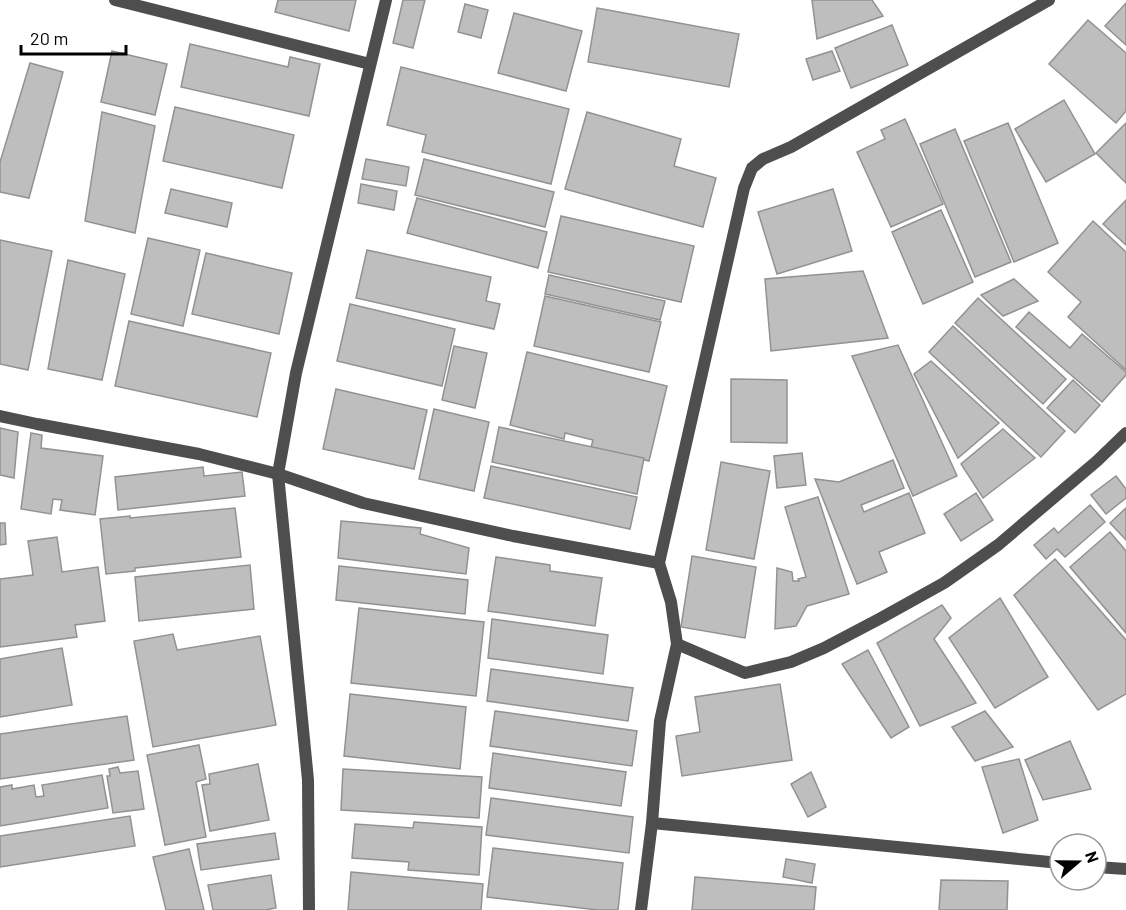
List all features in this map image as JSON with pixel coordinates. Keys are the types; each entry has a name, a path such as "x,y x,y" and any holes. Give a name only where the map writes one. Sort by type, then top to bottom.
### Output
{"street":[{"path":"115,0 370,64"},
{"path":"309,910 308,780 278,474 296,373 386,0"},
{"path":"641,910 652,823 660,722 677,644 671,602 659,563 744,188 752,168 763,159 791,147 1049,0"},
{"path":"0,416 199,454 278,474 363,503 513,536 659,563"},
{"path":"677,644 745,673 791,662 824,648 953,577 998,545 1126,434"},
{"path":"652,823 1048,862"},
{"path":"1108,868 1126,869"}],"building":[{"path":"278,0 356,0 349,31 275,12"},
{"path":"403,0 425,0 413,48 393,43"},
{"path":"812,0 872,0 883,16 817,39"},
{"path":"1126,3 1126,45 1105,26"},
{"path":"465,4 488,10 481,38 458,32"},
{"path":"597,8 739,34 729,87 588,62"},
{"path":"514,13 582,31 566,91 498,73"},
{"path":"1088,20 1126,53 1126,111 1116,123 1049,64"},
{"path":"892,25 908,65 851,88 835,48"},
{"path":"190,44 288,67 290,57 320,64 309,116 181,87"},
{"path":"112,51 167,64 155,115 101,102"},
{"path":"832,51 840,71 813,80 806,59"},
{"path":"30,63 63,72 29,198 0,192 0,162"},
{"path":"401,67 569,109 551,184 422,152 426,135 387,125"},
{"path":"1064,100 1095,154 1046,182 1015,129"},
{"path":"175,107 294,135 282,188 163,161"},
{"path":"102,112 155,126 135,233 85,221"},
{"path":"587,112 681,139 674,166 716,178 703,227 565,189"},
{"path":"905,119 943,204 891,227 857,152 885,139 881,130"},
{"path":"1008,123 1058,243 1014,262 964,141"},
{"path":"1126,123 1126,183 1096,153"},
{"path":"955,129 1011,262 975,277 920,144"},
{"path":"366,159 409,167 406,186 362,179"},
{"path":"424,159 554,192 545,227 415,195"},
{"path":"361,184 397,191 394,210 358,203"},
{"path":"171,189 232,203 227,227 165,213"},
{"path":"833,189 852,251 777,274 758,212"},
{"path":"417,198 547,232 538,268 407,233"},
{"path":"1126,200 1126,245 1103,224"},
{"path":"941,210 973,282 923,304 892,232"},
{"path":"561,216 694,246 681,302 548,272"},
{"path":"1093,221 1126,252 1126,370 1068,317 1081,302 1048,272"},
{"path":"148,238 200,250 183,326 131,314"},
{"path":"0,240 52,251 28,370 0,364"},
{"path":"367,250 491,277 486,301 500,304 494,329 356,298"},
{"path":"206,253 292,273 279,334 192,314"},
{"path":"68,260 125,274 102,380 48,369"},
{"path":"863,271 888,338 771,351 765,279"},
{"path":"549,275 665,301 660,320 545,294"},
{"path":"1014,279 1038,301 1003,316 981,295"},
{"path":"545,296 661,322 649,372 534,346"},
{"path":"978,298 1066,379 1043,404 955,323"},
{"path":"350,304 455,329 442,386 337,361"},
{"path":"1029,312 1070,348 1082,334 1126,372 1126,375 1102,402 1016,327"},
{"path":"129,321 271,353 257,417 115,386"},
{"path":"953,326 1065,431 1041,457 929,352"},
{"path":"898,345 957,476 913,496 852,356"},
{"path":"454,346 487,353 475,408 442,400"},
{"path":"527,352 667,386 649,461 591,447 593,440 565,433 564,439 510,425"},
{"path":"931,361 999,423 958,458 914,374"},
{"path":"731,379 787,380 787,443 731,442"},
{"path":"1073,380 1100,405 1075,433 1047,408"},
{"path":"336,389 427,410 414,469 323,449"},
{"path":"434,409 489,422 474,491 419,479"},
{"path":"499,427 644,458 637,494 492,462"},
{"path":"0,428 18,432 14,478 0,475"},
{"path":"1003,429 1035,458 983,498 961,464"},
{"path":"31,433 42,435 41,448 103,456 95,515 60,510 62,500 53,499 51,514 21,509"},
{"path":"802,453 806,485 777,488 774,456"},
{"path":"893,460 904,488 861,505 864,512 909,493 925,533 879,552 887,572 857,584 815,479 839,482"},
{"path":"721,462 770,471 754,559 706,550"},
{"path":"491,466 637,497 630,529 484,498"},
{"path":"203,467 204,476 242,472 245,496 118,510 115,477"},
{"path":"1116,476 1126,489 1126,498 1106,514 1091,495"},
{"path":"976,493 993,520 961,541 944,514"},
{"path":"818,497 849,594 807,606 796,626 775,629 777,568 792,572 793,581 806,577 785,507"},
{"path":"1090,505 1105,522 1065,557 1057,549 1046,559 1034,545 1054,528 1058,533"},
{"path":"235,508 241,557 135,568 135,571 106,574 100,519"},
{"path":"1126,508 1126,540 1110,523"},
{"path":"341,521 421,528 420,534 469,548 466,574 338,558"},
{"path":"0,523 5,523 6,544 0,545"},
{"path":"1110,532 1126,551 1126,633 1070,567"},
{"path":"57,537 62,572 98,567 105,621 75,625 77,637 0,647 0,579 33,575 28,541"},
{"path":"692,556 756,567 745,638 681,627"},
{"path":"496,557 550,565 550,571 602,578 595,626 488,611"},
{"path":"1055,559 1126,640 1126,694 1098,710 1014,595"},
{"path":"250,565 254,609 139,621 135,577"},
{"path":"339,566 468,580 465,614 336,600"},
{"path":"1000,598 1048,677 995,708 949,638"},
{"path":"942,605 951,618 934,639 976,703 920,726 877,643"},
{"path":"359,608 484,622 476,696 351,683"},
{"path":"492,619 608,635 603,674 488,658"},
{"path":"173,634 177,650 260,636 276,725 153,747 134,641"},
{"path":"62,648 72,705 0,717 0,659"},
{"path":"868,650 909,727 891,738 842,664"},
{"path":"491,669 633,688 628,721 487,701"},
{"path":"780,684 792,760 682,776 676,736 700,732 695,697"},
{"path":"350,694 466,707 460,769 344,756"},
{"path":"495,711 637,731 632,766 490,746"},
{"path":"985,711 1013,747 975,761 952,727"},
{"path":"127,716 134,760 0,779 0,734"},
{"path":"1070,741 1091,789 1043,800 1025,760"},
{"path":"199,745 206,779 196,782 206,837 165,845 147,755"},
{"path":"493,753 626,772 621,806 489,788"},
{"path":"1019,759 1038,820 1003,833 982,767"},
{"path":"258,764 269,820 210,831 202,785 210,784 209,774"},
{"path":"118,767 120,773 138,771 144,809 113,813 107,776 110,776 109,769"},
{"path":"343,769 482,777 479,818 341,810"},
{"path":"811,772 826,807 808,817 791,784"},
{"path":"102,775 108,808 0,826 0,787 12,785 12,789 34,785 36,797 44,796 42,785"},
{"path":"491,798 633,817 629,853 486,835"},
{"path":"130,816 135,846 0,867 0,836"},
{"path":"414,822 482,827 479,875 408,870 409,862 352,858 355,824 413,828"},
{"path":"275,833 279,859 201,870 197,844"},
{"path":"493,848 623,863 618,910 598,910 487,897"},
{"path":"189,849 204,910 166,910 153,857"},
{"path":"786,859 815,864 812,883 783,877"},
{"path":"351,872 483,884 481,910 348,910"},
{"path":"271,875 276,908 213,910 208,885"},
{"path":"695,877 816,887 814,910 692,910"},
{"path":"941,880 1008,881 1007,910 939,910"}]}
